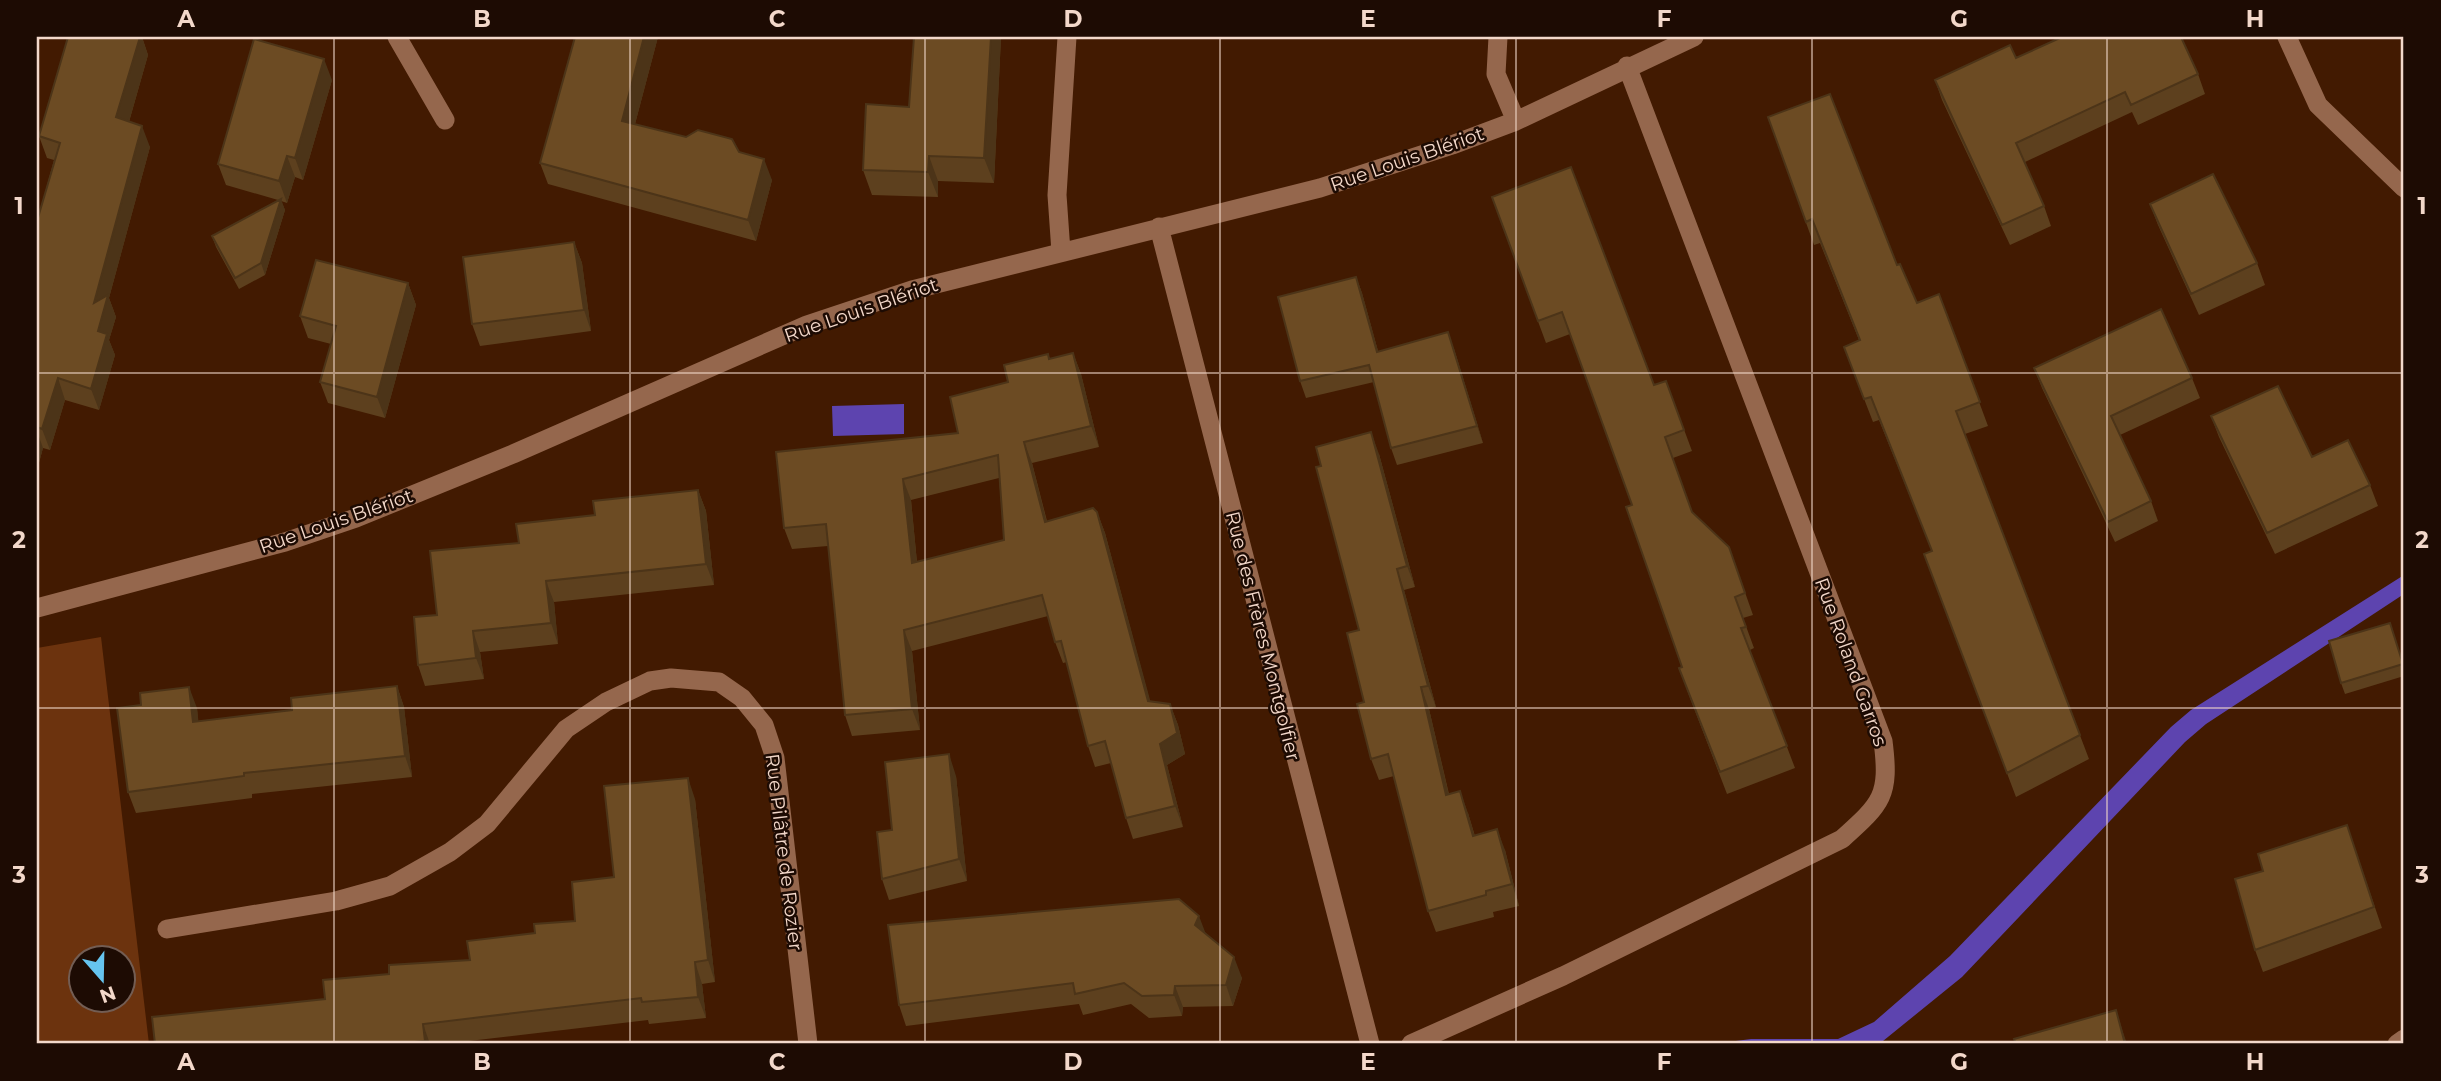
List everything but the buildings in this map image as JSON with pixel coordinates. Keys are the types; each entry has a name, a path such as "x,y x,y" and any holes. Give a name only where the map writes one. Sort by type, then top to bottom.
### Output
{"street":[{"path":"397,37 445,120"},
{"path":"1061,252 1057,195 1067,37"},
{"path":"1498,37 1496,74 1516,121"},
{"name":"Rue Louis Blériot","path":"37,608 285,542 356,518 513,454 807,326 912,290 1320,188 1516,121 1627,66 1694,37"},
{"path":"2287,37 2318,105 2404,188"},
{"name":"Rue Roland Garros","path":"1410,1044 1563,976 1842,839 1875,809 1887,776 1883,741 1627,66"},
{"name":"Rue des Frères Montgolfier","path":"1159,227 1370,1044"},
{"name":"Rue Pilâtre de Rozier","path":"167,929 336,901 390,886 450,852 486,824 566,729 606,702 660,679 719,682 742,698 764,725 775,758 808,1044"},
{"path":"2397,1044 2404,1040"}],"shaded area":[{"path":"904,404 904,434 833,436 832,406"},
{"path":"2404,575 2404,594 2206,724 2185,742 1962,977 1883,1041 1878,1044 1713,1044 1751,1039 1838,1039 1874,1022 1950,956 2171,727 2191,710"},
{"path":"101,637 149,1044 37,1044 37,648"}]}
